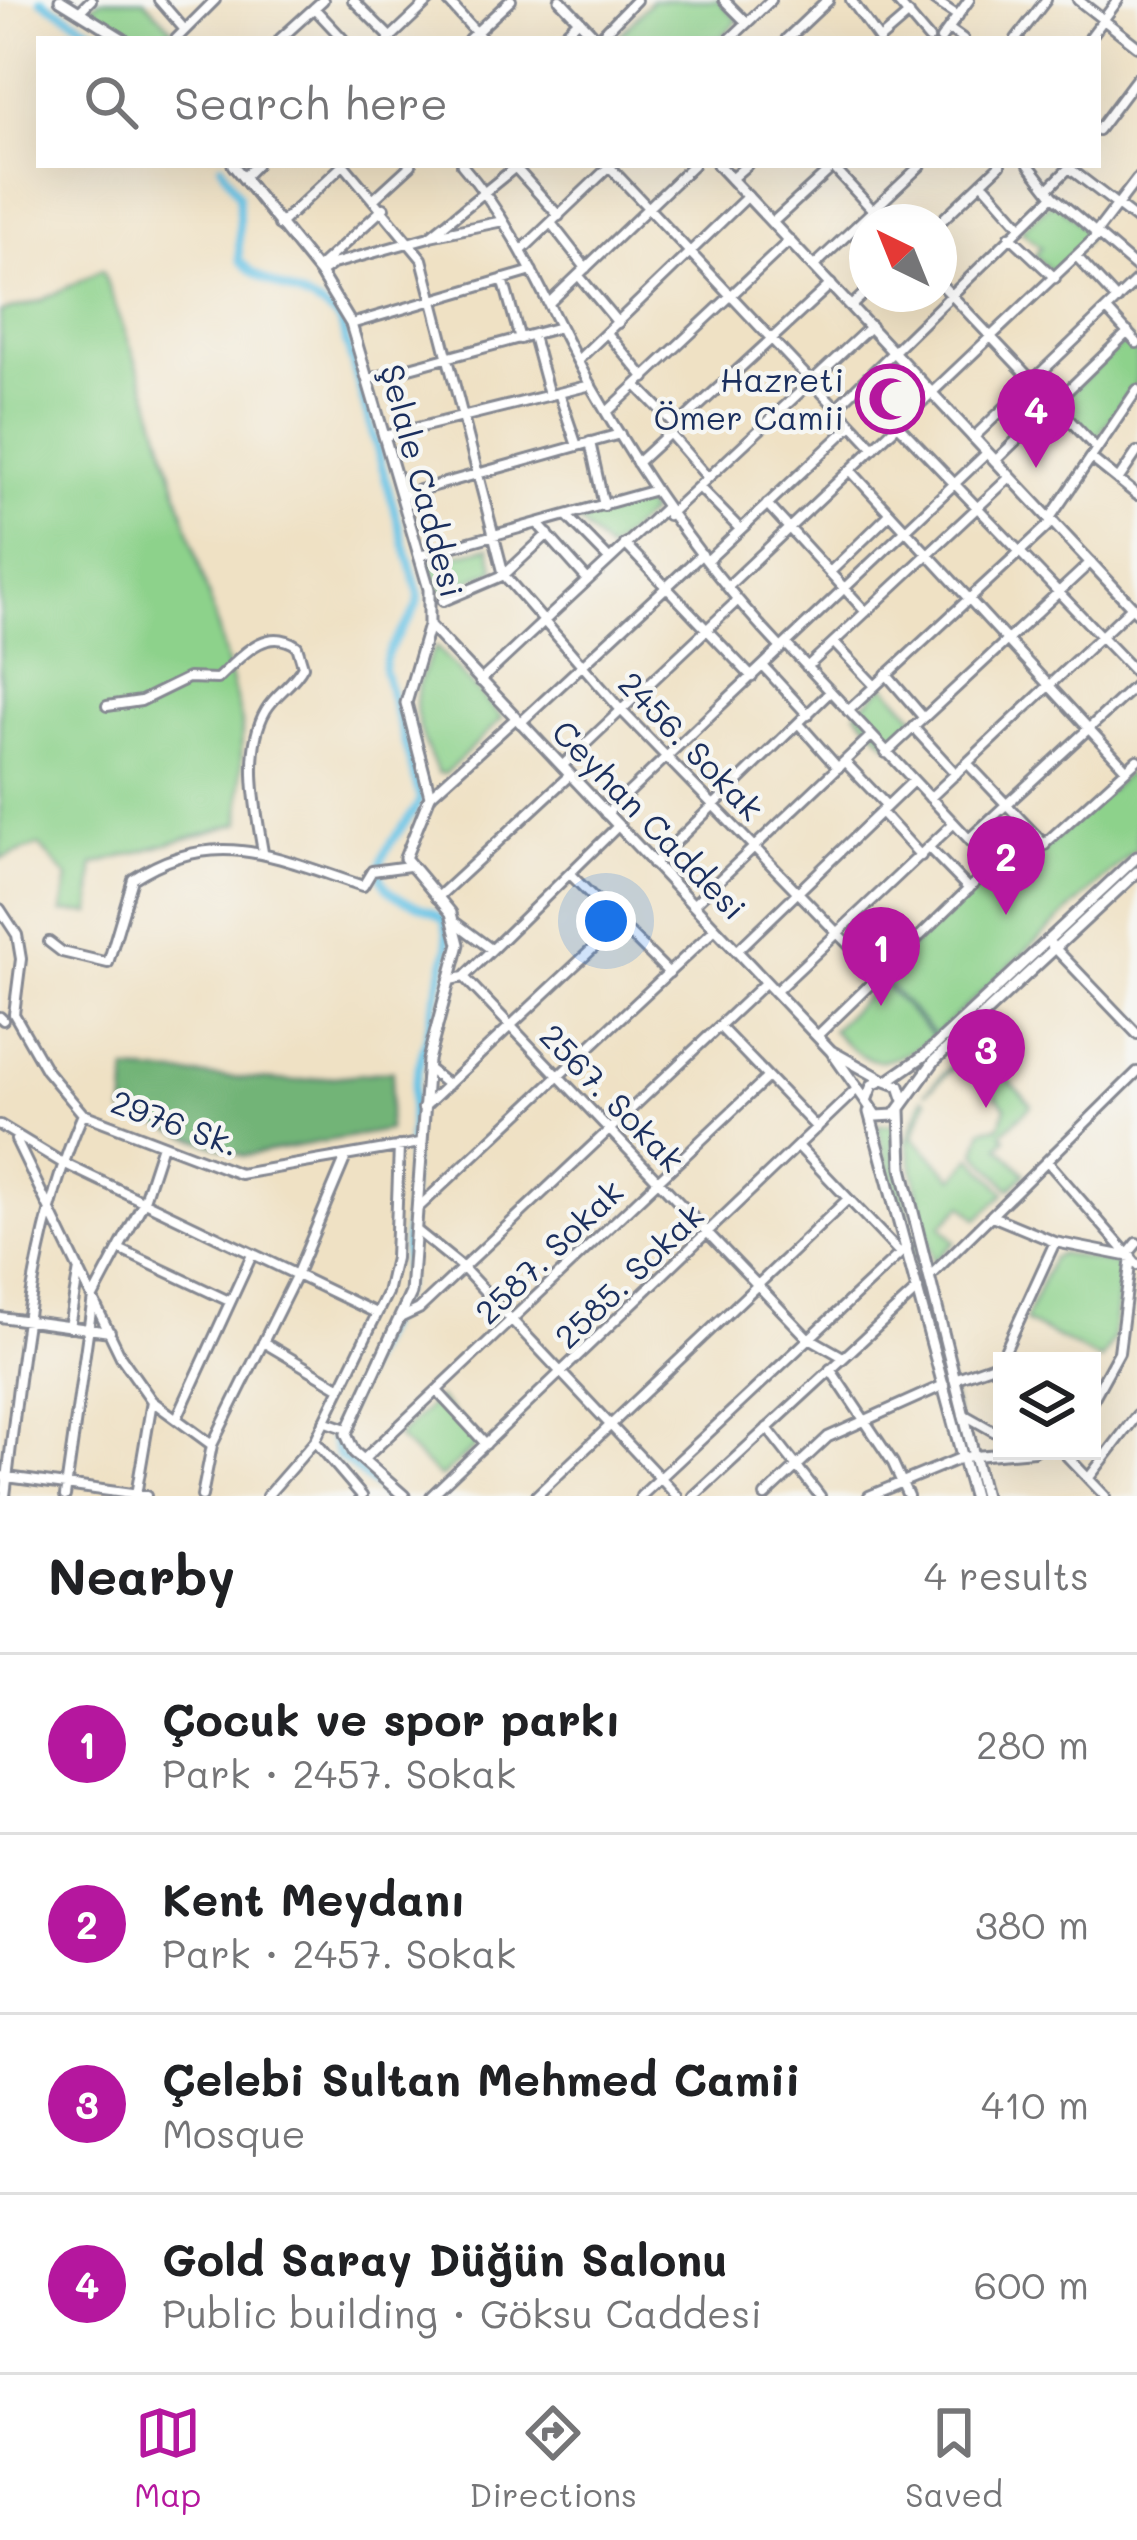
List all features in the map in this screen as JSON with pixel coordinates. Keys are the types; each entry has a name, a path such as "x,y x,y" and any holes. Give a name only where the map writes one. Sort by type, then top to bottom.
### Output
{"street":[{"path":"60,0 118,36"},
{"path":"79,12 91,0"},
{"path":"159,0 185,30"},
{"path":"179,36 215,0"},
{"path":"283,36 323,0"},
{"path":"353,0 388,36"},
{"path":"392,36 430,0"},
{"path":"447,0 475,36"},
{"path":"477,36 512,0"},
{"path":"560,0 594,36"},
{"path":"600,36 636,0"},
{"path":"724,0 747,23"},
{"path":"733,36 771,0"},
{"path":"790,36 828,0"},
{"path":"851,0 877,36"},
{"path":"896,0 927,36"},
{"path":"934,0 958,16"},
{"path":"943,36 969,0"},
{"path":"1018,36 1046,0"},
{"path":"1078,0 1137,46"},
{"path":"1091,36 1118,0"},
{"path":"314,8 340,36"},
{"path":"883,36 909,14"},
{"path":"562,36 579,20"},
{"path":"949,28 959,36"},
{"path":"1101,126 1137,78"},
{"name":"Şelale Caddesi","path":"235,168 318,271 351,324 369,379 432,604 406,703 430,796"},
{"path":"243,178 253,168"},
{"path":"279,225 341,168"},
{"path":"347,168 414,243"},
{"path":"375,198 408,168"},
{"path":"465,168 485,191 521,251 591,385 666,512 737,602 807,668 998,870"},
{"path":"318,271 428,236 513,168"},
{"path":"517,168 555,219 582,272 618,323"},
{"path":"521,251 608,168"},
{"path":"612,168 874,448"},
{"path":"549,303 690,168"},
{"path":"721,168 849,304"},
{"path":"731,178 743,168"},
{"path":"772,222 830,168"},
{"path":"834,168 867,204"},
{"path":"881,204 918,168"},
{"path":"957,206 993,168"},
{"path":"1031,168 1096,235 1137,268"},
{"path":"957,285 1021,226 1069,168"},
{"path":"1071,168 1137,220"},
{"path":"728,586 1077,257 1137,179"},
{"path":"982,182 1021,226"},
{"path":"579,359 748,196"},
{"path":"318,271 384,208"},
{"path":"428,236 503,221"},
{"path":"814,266 849,234"},
{"path":"1010,236 1055,278"},
{"path":"607,412 790,240"},
{"name":"2456. Sokak","path":"414,243 450,357 503,575 620,710 878,975"},
{"path":"1077,257 1117,300"},
{"path":"351,324 532,271"},
{"path":"503,279 520,339"},
{"path":"973,438 1137,280"},
{"path":"638,463 831,284"},
{"path":"957,302 1118,480 1137,495"},
{"path":"1107,310 1137,343"},
{"path":"857,312 1135,610 1099,638 930,798"},
{"path":"835,409 929,312"},
{"path":"478,682 539,621 625,544 699,487 871,326"},
{"path":"369,379 560,327"},
{"path":"606,814 955,484 1054,404 1128,332"},
{"path":"607,333 645,378"},
{"path":"533,336 577,446"},
{"path":"385,436 591,385"},
{"path":"638,387 708,478"},
{"path":"848,711 1051,519 1137,390"},
{"path":"491,949 456,923 409,866 405,849 430,796 666,587 740,530 852,425"},
{"path":"899,426 1137,674"},
{"path":"402,495 620,434"},
{"path":"590,442 604,506"},
{"path":"1118,480 1137,452"},
{"path":"850,471 1126,770"},
{"path":"807,668 1010,477"},
{"path":"699,487 740,530"},
{"path":"419,556 652,491"},
{"path":"767,504 866,612"},
{"path":"830,571 889,515"},
{"path":"567,517 609,559"},
{"path":"538,524 586,579"},
{"path":"443,601 503,575 548,534"},
{"path":"625,544 752,676"},
{"path":"886,753 1091,562"},
{"path":"437,898 620,710 737,602"},
{"name":"Ceyhan Caddesi","path":"429,625 831,1051 858,1088 867,1104 904,1250 963,1414 973,1496"},
{"path":"107,706 141,701 188,678 217,679 261,642 284,639 297,646 303,666 268,706 257,734 256,808 262,852"},
{"path":"833,642 874,685"},
{"path":"763,666 808,715"},
{"path":"886,674 923,717"},
{"path":"969,839 1137,684"},
{"path":"653,864 830,692"},
{"path":"799,724 969,890"},
{"path":"913,727 956,774"},
{"path":"693,905 871,737"},
{"path":"817,1036 986,872 1018,868 1137,760"},
{"path":"968,764 1046,846"},
{"path":"736,951 913,781"},
{"path":"775,992 954,823"},
{"path":"450,980 464,977 617,826"},
{"path":"49,942 62,952 108,963 133,879 208,850 241,847 364,886 372,871 409,866"},
{"path":"1137,857 1051,945 934,1060 902,1104 883,1118 867,1104 872,1085 917,1062 1051,945 1137,872"},
{"path":"569,874 669,973"},
{"path":"1,1020 14,1014 21,959 2,915"},
{"path":"422,1108 621,922"},
{"path":"267,1496 335,1425 400,1318 414,1277 422,1108 427,1068 459,944 456,923"},
{"path":"417,1209 715,929"},
{"path":"1051,945 1137,1034"},
{"name":"2567. Sokak","path":"464,977 756,1286 806,1336 843,1357"},
{"path":"400,1318 419,1309 766,982"},
{"name":"2976 Sk.","path":"14,1014 46,1070 82,1114 240,1174 420,1143"},
{"path":"720,1027 817,1129"},
{"name":"Ceyhan Caddesi","path":"831,1051 886,1080"},
{"path":"427,1068 448,1085"},
{"path":"928,1278 1137,1072"},
{"name":"2587. Sokak","path":"363,1460 768,1077"},
{"path":"886,1080 902,1104"},
{"name":"2585. Sokak","path":"431,1496 858,1088"},
{"name":"Ceyhan Caddesi","path":"902,1104 898,1147 949,1382 984,1496"},
{"path":"5,1496 26,1321 61,1162 82,1114"},
{"path":"0,1125 15,1139 142,1203 376,1313"},
{"path":"15,1139 48,1215 152,1401 212,1445"},
{"path":"66,1491 93,1297 142,1203 162,1145"},
{"path":"399,1146 395,1258 387,1293 340,1387 335,1425 363,1460 404,1496"},
{"path":"641,1496 806,1336 904,1250 799,1147"},
{"path":"202,1496 212,1445 295,1278 345,1157"},
{"path":"1047,1161 1132,1259"},
{"path":"536,1496 848,1199"},
{"path":"992,1216 1055,1242 1132,1259"},
{"path":"416,1230 463,1268 677,1496"},
{"path":"1006,1352 1055,1242"},
{"path":"1101,1384 1119,1352 1137,1243"},
{"path":"119,1249 230,1301"},
{"path":"177,1418 251,1257"},
{"path":"69,1327 80,1269"},
{"path":"694,1496 918,1288"},
{"path":"0,1317 110,1332"},
{"path":"263,1342 340,1387"},
{"path":"765,1496 829,1437 864,1417 993,1365"},
{"path":"830,1369 905,1483 908,1496"},
{"path":"437,1391 486,1444"},
{"path":"136,1495 152,1401"},
{"path":"963,1414 993,1431"},
{"path":"1091,1496 1094,1480 1137,1415"},
{"path":"767,1428 820,1496"},
{"path":"315,1441 362,1496"},
{"path":"868,1496 968,1456 993,1454"},
{"path":"1072,1460 1105,1496"},
{"path":"4,1476 66,1491 146,1496"}],"green space":[{"path":"99,0 144,0 175,32 172,36 132,36 88,10"},
{"path":"652,0 719,0 738,21 722,36 619,36"},
{"path":"1054,200 1087,231 1086,241 1053,273 1035,255 1041,248 1021,230"},
{"path":"102,270 149,396 242,723 240,823 93,865 91,913 62,912 68,878 39,845 0,859 0,312 40,301"},
{"path":"1128,338 1137,348 1137,381 1096,439 1058,404"},
{"path":"640,501 650,512 608,551 578,521"},
{"path":"489,547 495,570 441,592 429,562"},
{"path":"436,647 502,718 445,774 438,773 416,710 420,681"},
{"path":"885,685 916,718 888,745 856,712"},
{"path":"1137,772 1137,848 935,1035 881,976 989,875 1020,871 1127,774"},
{"path":"882,982 933,1037 881,1061 858,1053 832,1030"},
{"path":"973,1043 1032,1105 1002,1133 1006,1138 999,1146 1025,1174 1010,1189 976,1152 983,1129 1000,1126 1006,1107 995,1095 997,1084 967,1056 925,1093"},
{"path":"127,1071 293,1081 393,1071 388,1130 243,1156 124,1113"},
{"path":"923,1098 927,1100 913,1137 954,1179 972,1157 1005,1193 978,1219 963,1205 941,1226 955,1242 933,1262 907,1141"},
{"path":"893,1124 894,1150 964,1445 877,1125"},
{"path":"1060,1253 1121,1265 1113,1340 1101,1360 1101,1352 1085,1352 1025,1321 1052,1258"},
{"path":"438,1398 481,1442 440,1478 397,1437"}],"waterway":[{"path":"41,0 102,36"},
{"path":"223,168 239,196 239,260 340,321 419,595 384,670 420,798 384,854 381,878 394,894 445,921 448,947 413,1090 404,1283 332,1437 338,1455 387,1496"}],"place":[{"name":"Hazreti Ömer Camii","path":"890,399"},
{"name":"Gold Saray Düğün Salonu","path":"1036,468"},
{"name":"Kent Meydanı","path":"1006,915"},
{"name":"Çocuk ve spor parkı","path":"881,1006"},
{"name":"Çelebi Sultan Mehmed Camii","path":"986,1108"}]}
